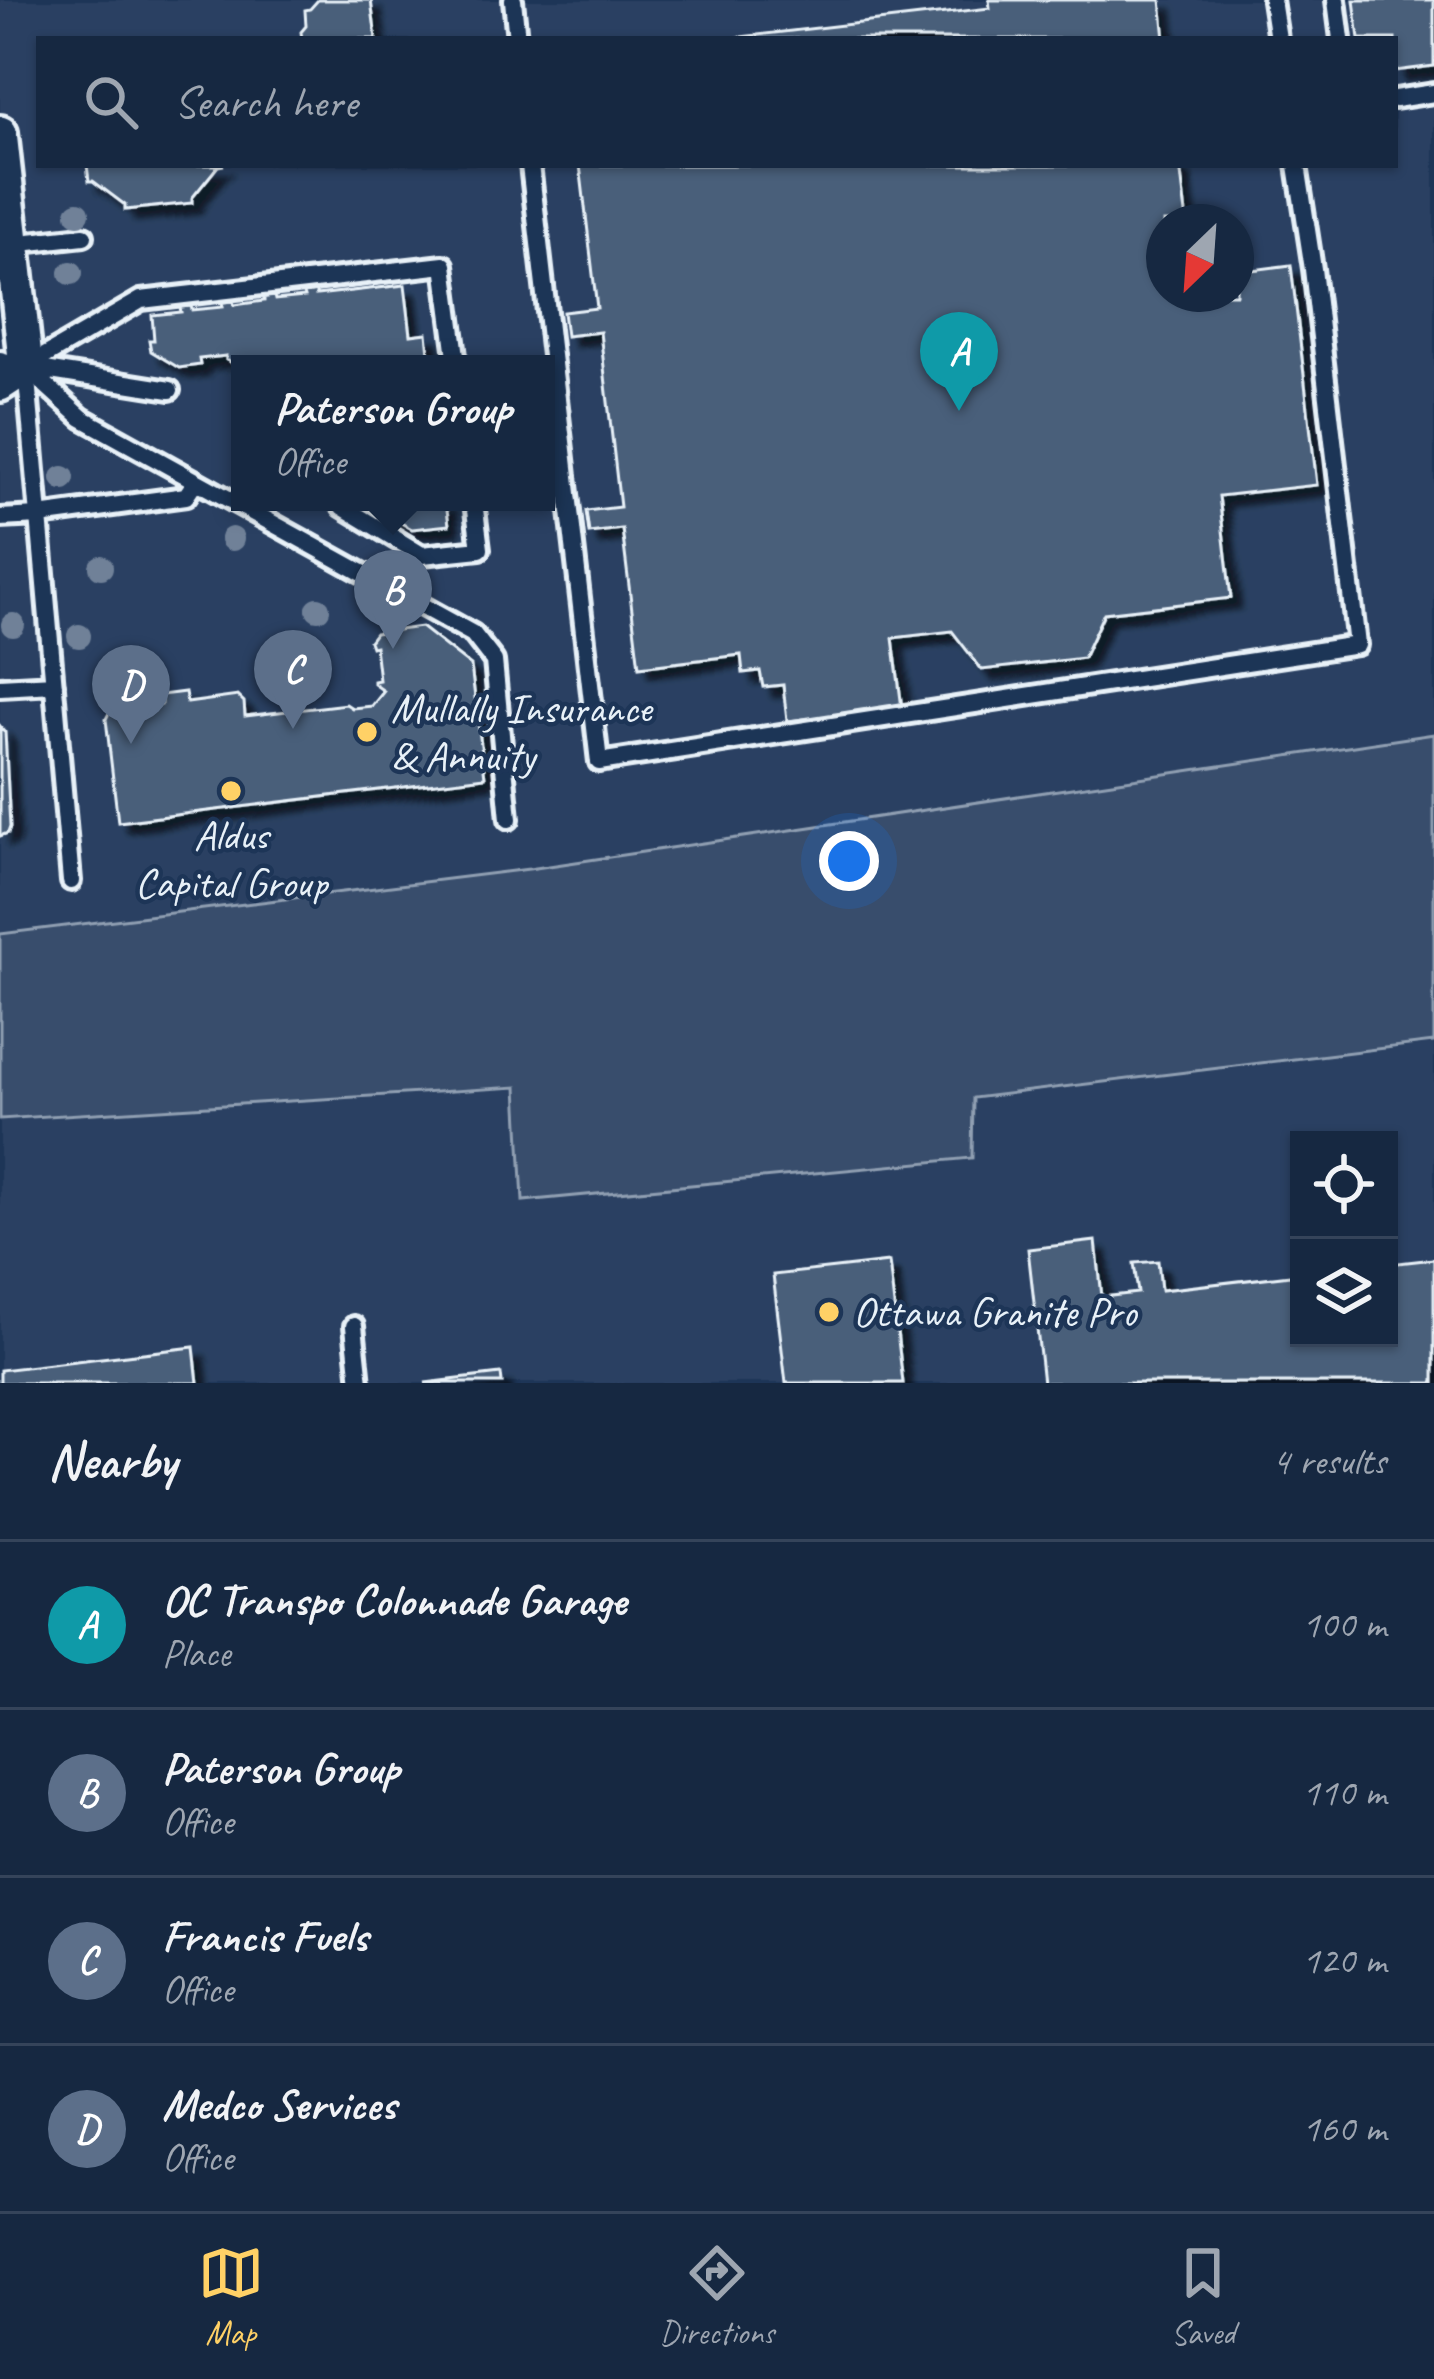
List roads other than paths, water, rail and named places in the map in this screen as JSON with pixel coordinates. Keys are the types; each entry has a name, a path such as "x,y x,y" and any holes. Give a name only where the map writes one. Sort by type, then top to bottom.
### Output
{"street":[{"path":"0,133 13,244 9,370"}],"lane":[{"path":"513,0 517,36"},
{"path":"1272,0 1278,36"},
{"path":"1336,0 1341,36"},
{"path":"1398,99 1434,93"},
{"path":"530,168 552,355"},
{"path":"555,381 599,762 1357,645 1297,168"},
{"path":"13,244 84,236"},
{"path":"9,370 141,300 444,265 456,355"},
{"path":"9,370 170,389"},
{"path":"9,370 82,418 231,500"},
{"path":"9,370 39,516 71,881"},
{"path":"0,518 186,496 196,481"},
{"path":"250,511 473,634 494,661 509,820"},
{"path":"350,511 422,555 480,549 475,511"},
{"path":"0,687 54,684"},
{"path":"355,1325 360,1383"}],"place":[{"name":"OC Transpo Colonnade Garage","path":"959,411"},
{"name":"Paterson Group","path":"393,649"},
{"name":"Francis Fuels","path":"293,729"},
{"name":"Mullally Insurance & Annuity","path":"367,732"},
{"name":"Medco Services","path":"131,744"},
{"name":"Aldus Capital Group","path":"231,791"},
{"name":"Ottawa Granite Pro","path":"829,1312"}]}
